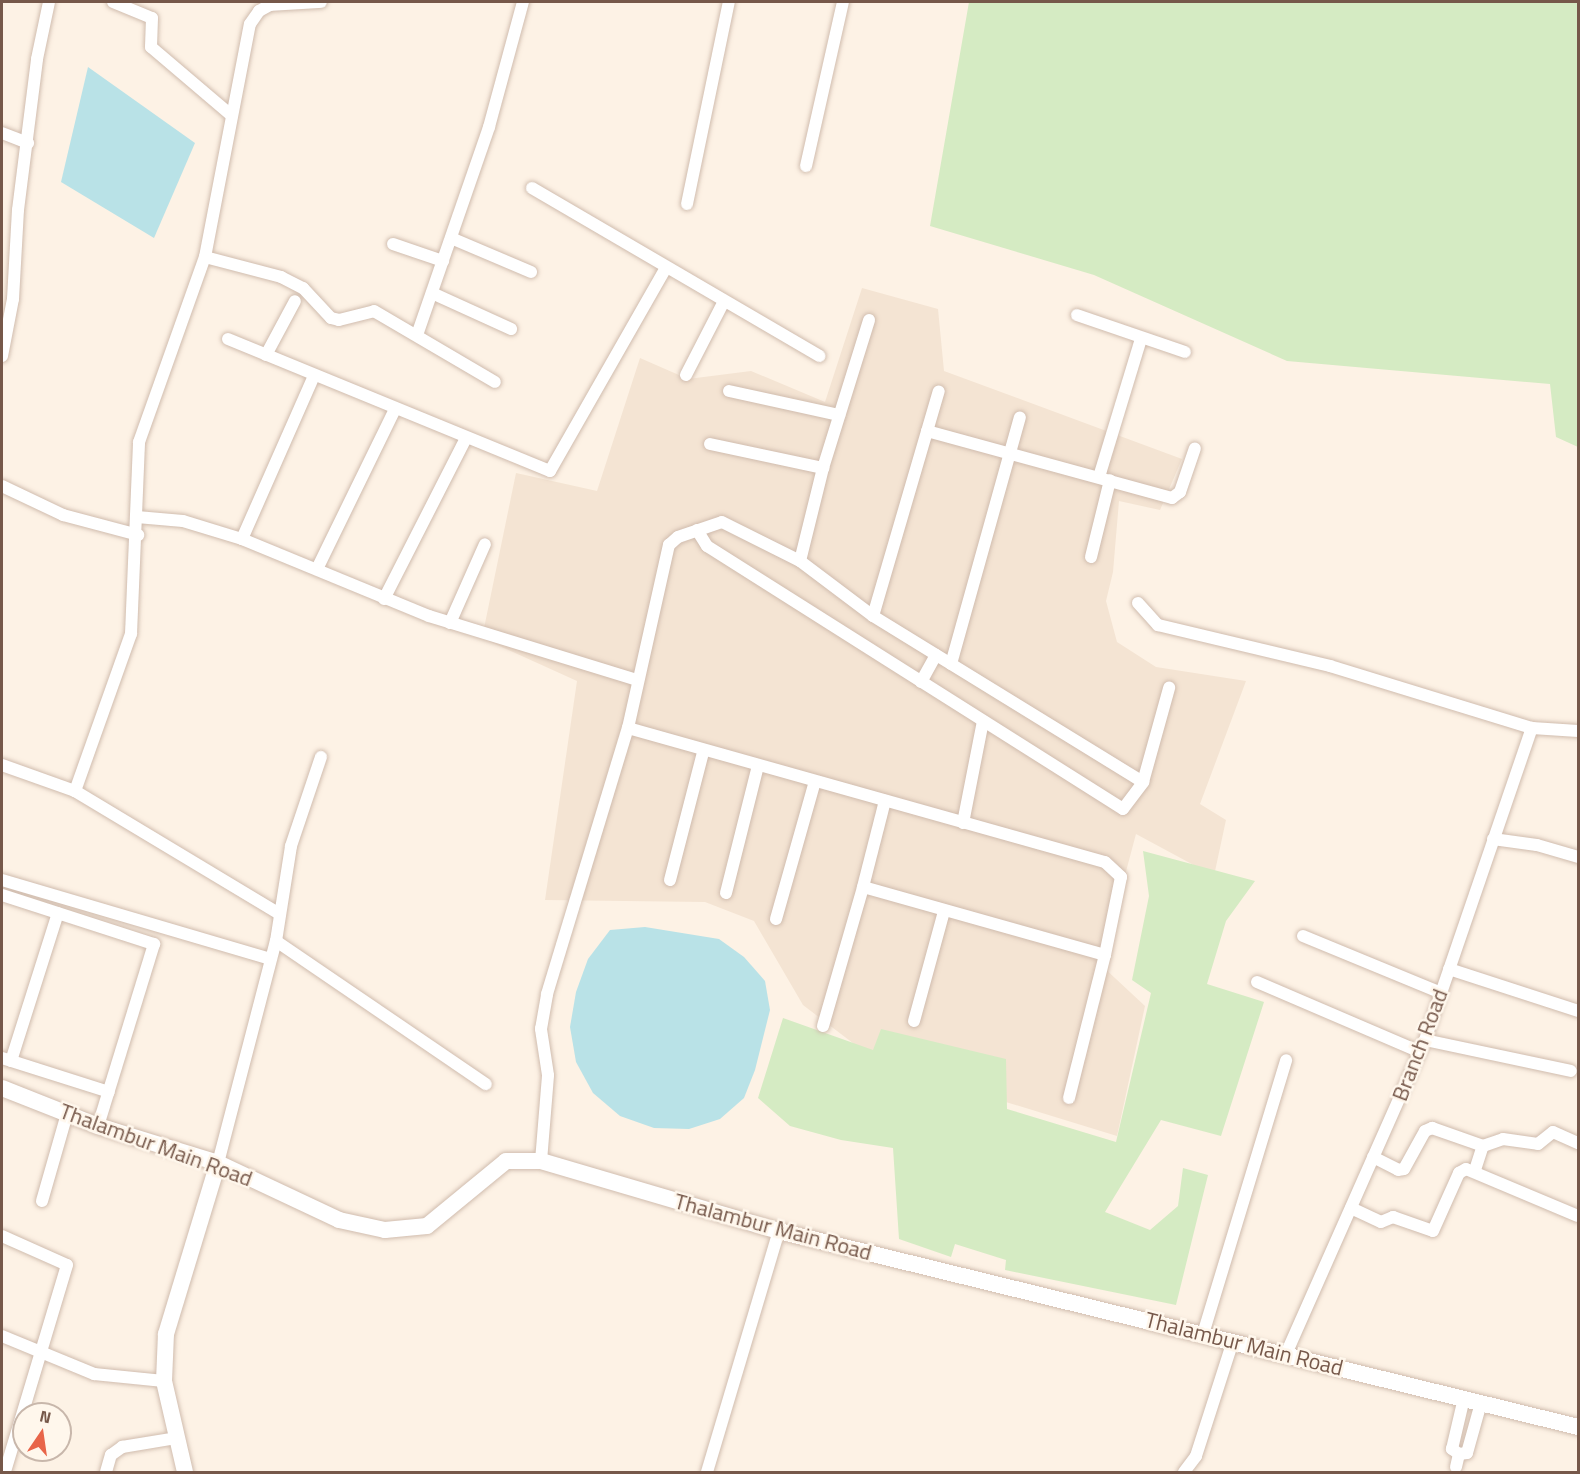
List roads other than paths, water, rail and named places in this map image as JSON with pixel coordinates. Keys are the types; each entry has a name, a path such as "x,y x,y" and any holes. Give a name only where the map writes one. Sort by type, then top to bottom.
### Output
{"street":[{"path":"2,356 13,299 18,210 37,58 49,2"},
{"path":"113,2 152,18 151,47 231,115"},
{"path":"75,791 131,634 138,535 136,517 139,442 206,257 228,151 231,115 250,24 259,11 270,5 321,2"},
{"path":"417,335 489,127 523,2"},
{"path":"687,204 729,2"},
{"path":"806,166 843,2"},
{"path":"2,133 28,143"},
{"path":"532,188 819,356"},
{"path":"451,238 531,272"},
{"path":"393,244 443,261"},
{"path":"206,257 281,278 303,288 331,318 339,320 374,311 495,382"},
{"path":"228,339 550,471 666,268"},
{"path":"432,293 511,329"},
{"path":"266,355 296,301"},
{"path":"686,375 724,301"},
{"path":"1077,315 1185,352"},
{"path":"800,561 823,468 869,320"},
{"path":"1091,557 1105,478 1142,339"},
{"path":"242,539 314,376"},
{"path":"729,391 839,415"},
{"path":"873,616 939,391"},
{"path":"317,569 395,409"},
{"path":"951,664 1020,417"},
{"path":"927,431 1172,498 1180,492 1195,448"},
{"path":"384,599 466,438"},
{"path":"710,444 823,468"},
{"path":"2,486 63,515 138,535"},
{"path":"136,517 183,521 242,539 384,599 450,623 637,680"},
{"path":"541,1161 548,1075 541,1029 548,994 628,728 669,545 697,530 722,522 800,561 873,616 1143,782"},
{"path":"697,530 707,546 1123,809 1143,782 1169,688"},
{"path":"450,623 485,544"},
{"path":"1138,603 1158,625 1330,666 1532,728 1578,731"},
{"path":"921,682 936,655"},
{"path":"963,823 983,721"},
{"path":"628,728 703,752 1100,860 1113,868 1121,877 1105,955 1069,1098"},
{"name":"Branch Road","path":"1286,1354 1422,1046 1532,728"},
{"path":"670,880 703,752"},
{"path":"185,1473 164,1381 166,1334 218,1163 276,941 291,846 321,757"},
{"path":"2,765 75,791 280,914"},
{"path":"726,893 758,766"},
{"path":"776,919 815,781"},
{"path":"823,1026 885,801"},
{"path":"1493,839 1538,845 1578,857"},
{"path":"2,880 270,958"},
{"path":"863,887 1105,955"},
{"path":"2,895 154,944 98,1126"},
{"path":"914,1021 944,910"},
{"path":"58,913 6,1059 109,1092"},
{"path":"1303,936 1441,993"},
{"path":"276,941 486,1084"},
{"path":"1449,969 1578,1011"},
{"path":"1257,982 1422,1046 1571,1071"},
{"path":"1203,1334 1286,1060"},
{"name":"Thalambur Main Road","path":"2,1088 98,1126 218,1163 339,1220 385,1230 427,1227 506,1161 541,1161 779,1231 1578,1427"},
{"path":"42,1201 68,1114"},
{"path":"1373,1157 1398,1170 1404,1169 1425,1131 1432,1128 1484,1146 1503,1139 1538,1144 1553,1132 1578,1143"},
{"path":"1475,1170 1484,1146"},
{"path":"1351,1208 1381,1222 1393,1217 1433,1231 1459,1173 1475,1170 1578,1216"},
{"path":"707,1473 779,1231"},
{"path":"2,1236 67,1264 38,1351 5,1473"},
{"path":"2,1336 94,1374 164,1381"},
{"path":"1184,1473 1196,1456 1233,1341"},
{"path":"1464,1398 1452,1449 1458,1460 1467,1453 1481,1403"},
{"path":"106,1473 111,1455 122,1447 177,1437"}],"water":[{"path":"88,67 195,143 154,238 61,182"},
{"path":"645,927 719,939 744,957 765,981 770,1010 755,1070 744,1098 720,1119 689,1129 654,1128 620,1116 593,1093 576,1062 570,1027 576,992 588,959 610,930"}]}
